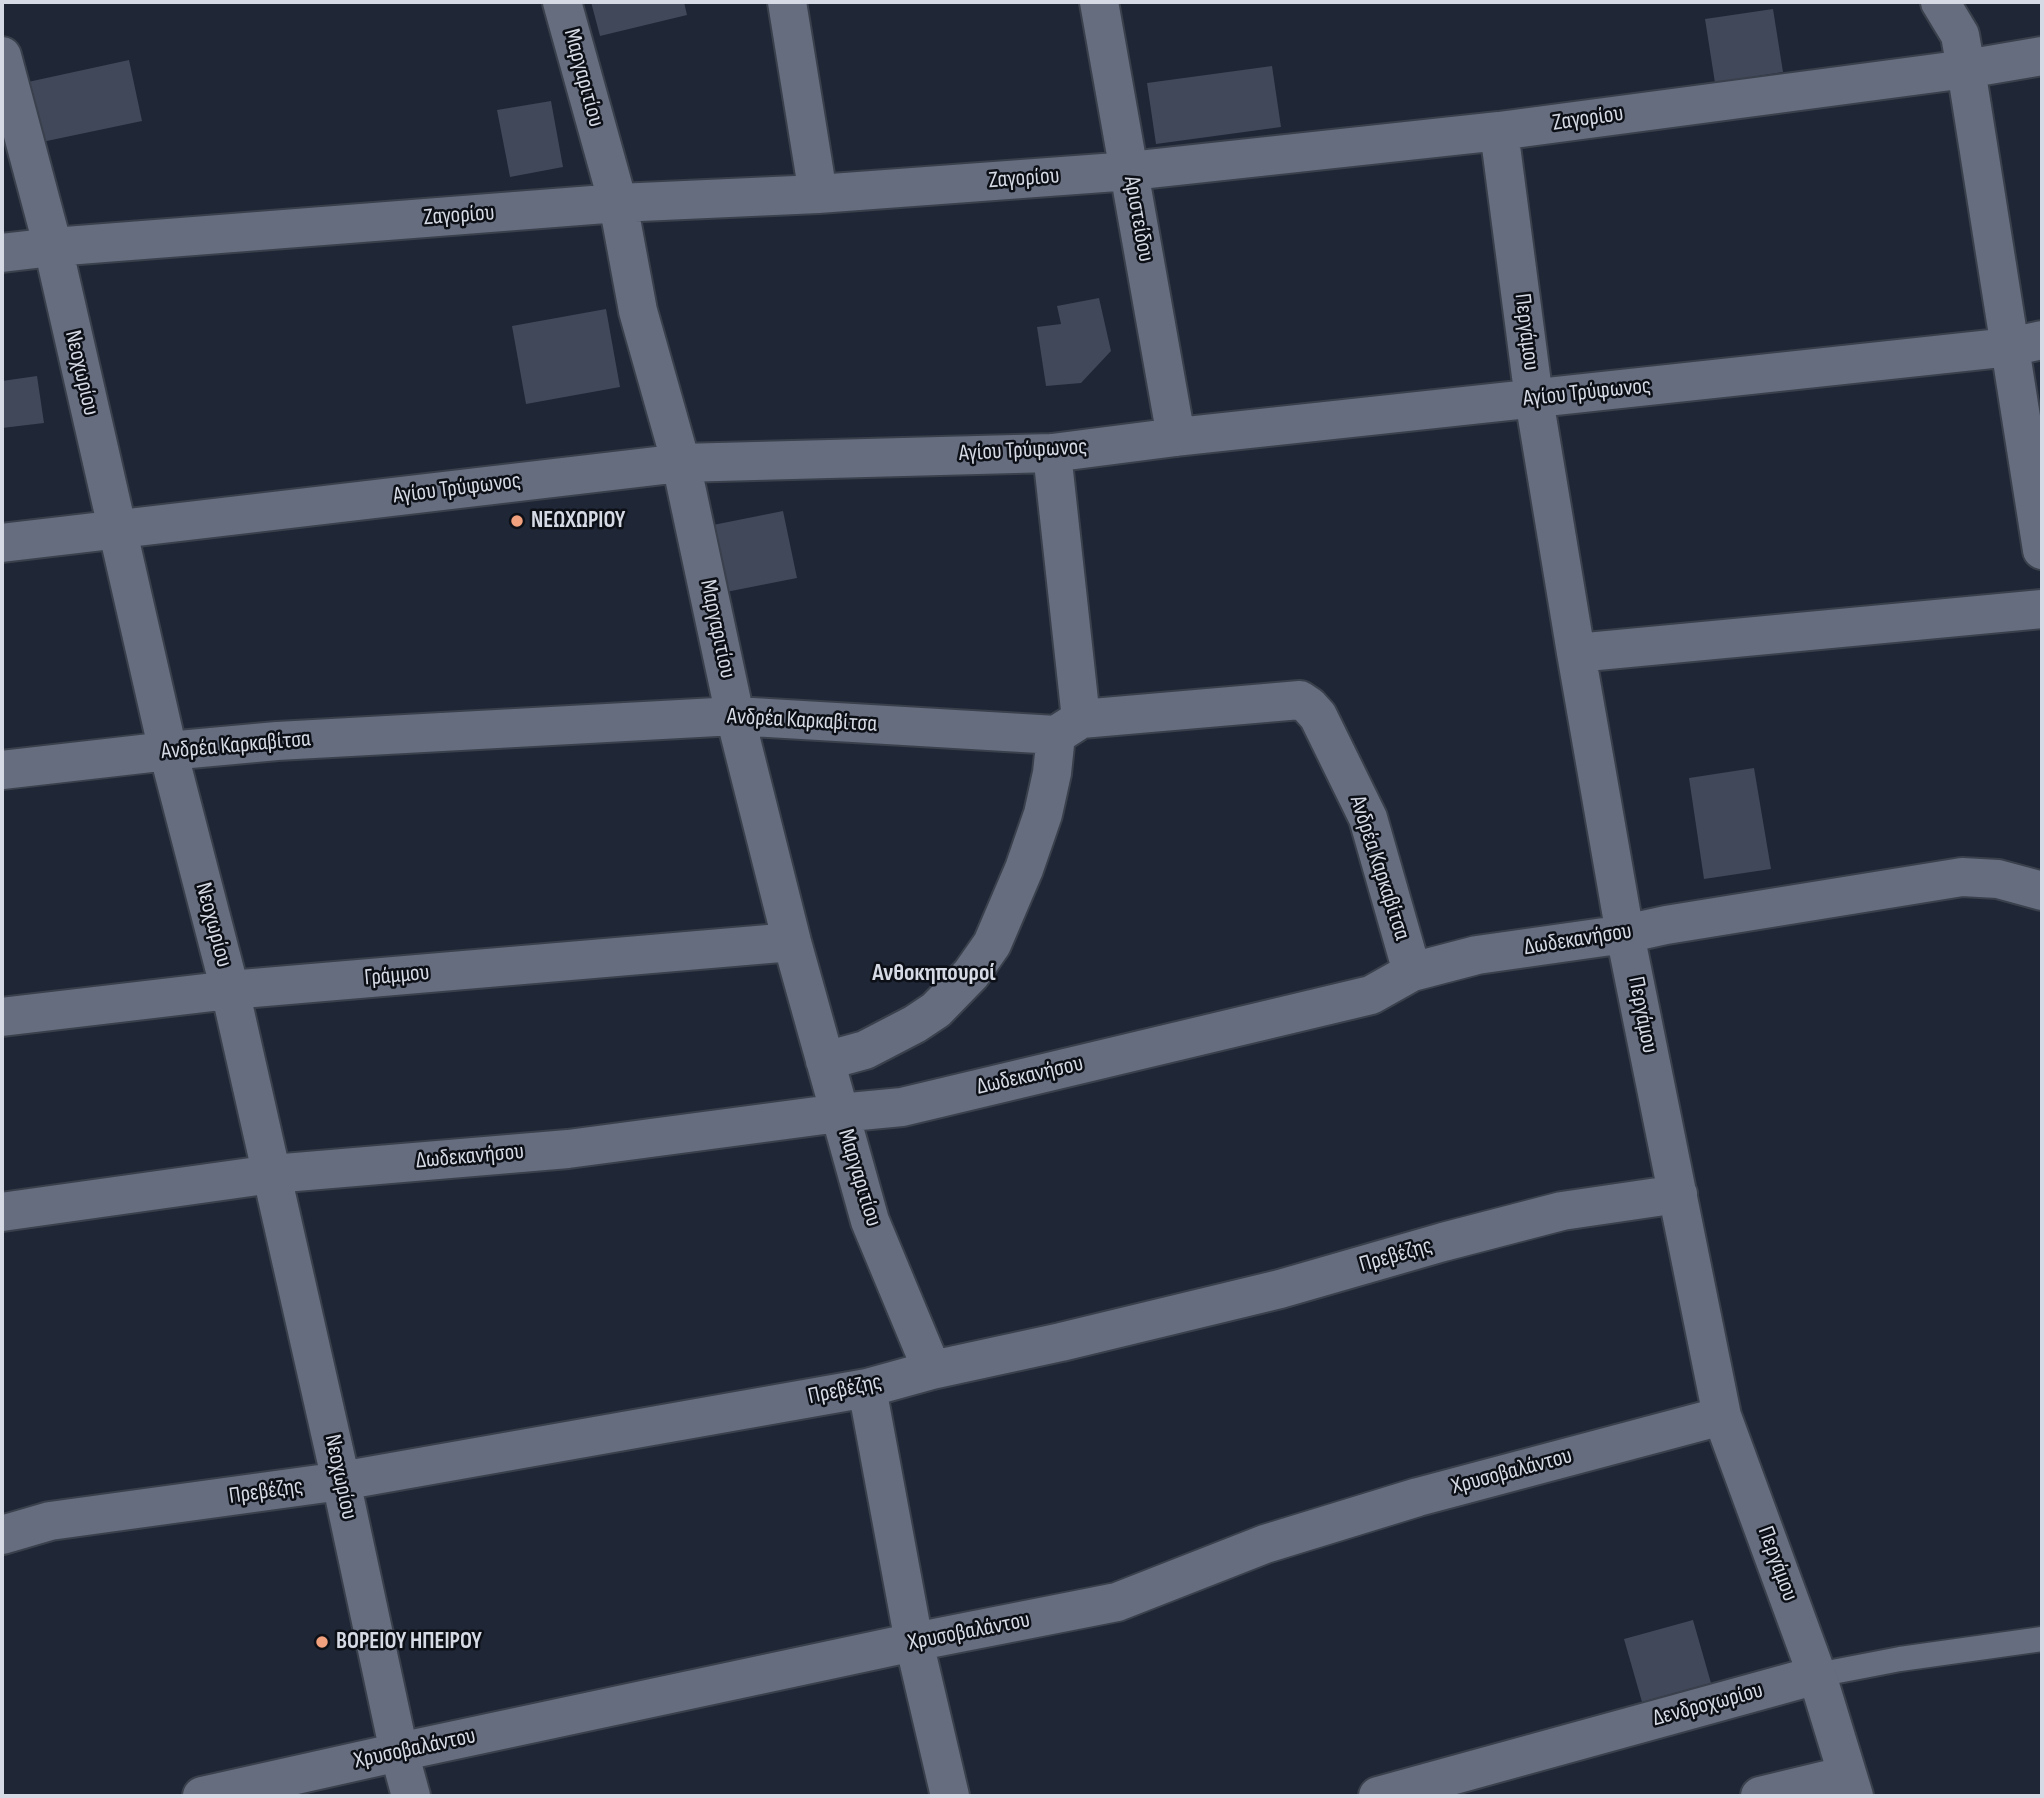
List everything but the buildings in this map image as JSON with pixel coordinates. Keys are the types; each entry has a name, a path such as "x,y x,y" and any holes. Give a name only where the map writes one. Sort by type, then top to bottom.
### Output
{"street":[{"name":"Μαργαριτίου","path":"562,2 618,203 638,311 681,463 735,716 792,942 870,1221 932,1370"},
{"path":"787,2 818,194"},
{"name":"Αριστείδου","path":"1099,2 1176,437"},
{"path":"1940,2 1959,35 2026,343 2042,550"},
{"name":"Νεοχωρίου","path":"2,56 53,247 168,751 230,990 411,1796"},
{"name":"Ζαγορίου","path":"2,253 618,203 818,194 1130,171 1499,131 1966,69 2042,56"},
{"name":"Περγάμου","path":"1499,131 1534,399 1576,653 1625,934 1722,1416 1817,1675 1850,1785"},
{"name":"Αγίου Τρύφωνος","path":"2,543 681,463 1052,453 2026,343"},
{"path":"825,1061 865,1050 936,1010 971,974 992,944 1024,869 1043,814 1052,773 1069,727 1052,453"},
{"path":"1576,653 2042,609"},
{"name":"Ανδρέα Καρκαβίτσα","path":"2,770 290,740 735,716 1069,727 1300,700 1318,716 1368,818 1412,972"},
{"name":"Δωδεκανήσου","path":"2,1212 272,1174 568,1149 839,1112 902,1107 1371,995 1412,972 1477,955 1625,934 1962,877 1998,879 2042,891"},
{"name":"Γράμμου","path":"2,1017 230,990 792,942"},
{"name":"Πρεβέζης","path":"2,1535 50,1521 341,1482 867,1388 932,1370 1280,1289 1562,1211 1678,1194"},
{"path":"867,1388 914,1642 950,1796"},
{"name":"Χρυσοβαλάντου","path":"202,1796 914,1642 1117,1602 1265,1544 1418,1497 1722,1416"},
{"name":"Δενδροχωρίου","path":"1378,1796 1817,1675"},
{"path":"1760,1796 1850,1785"}],"lane":[{"name":"Δενδροχωρίου","path":"1817,1675 1900,1659 2042,1639"}],"place":[{"name":"ΝΕΩΧΩΡΙΟΥ","path":"517,521"},
{"name":"ΒΟΡΕΙΟΥ ΗΠΕΙΡΟΥ","path":"322,1642"}],"district":[{"name":"Ανθοκηπουροί","path":"934,974"}]}
